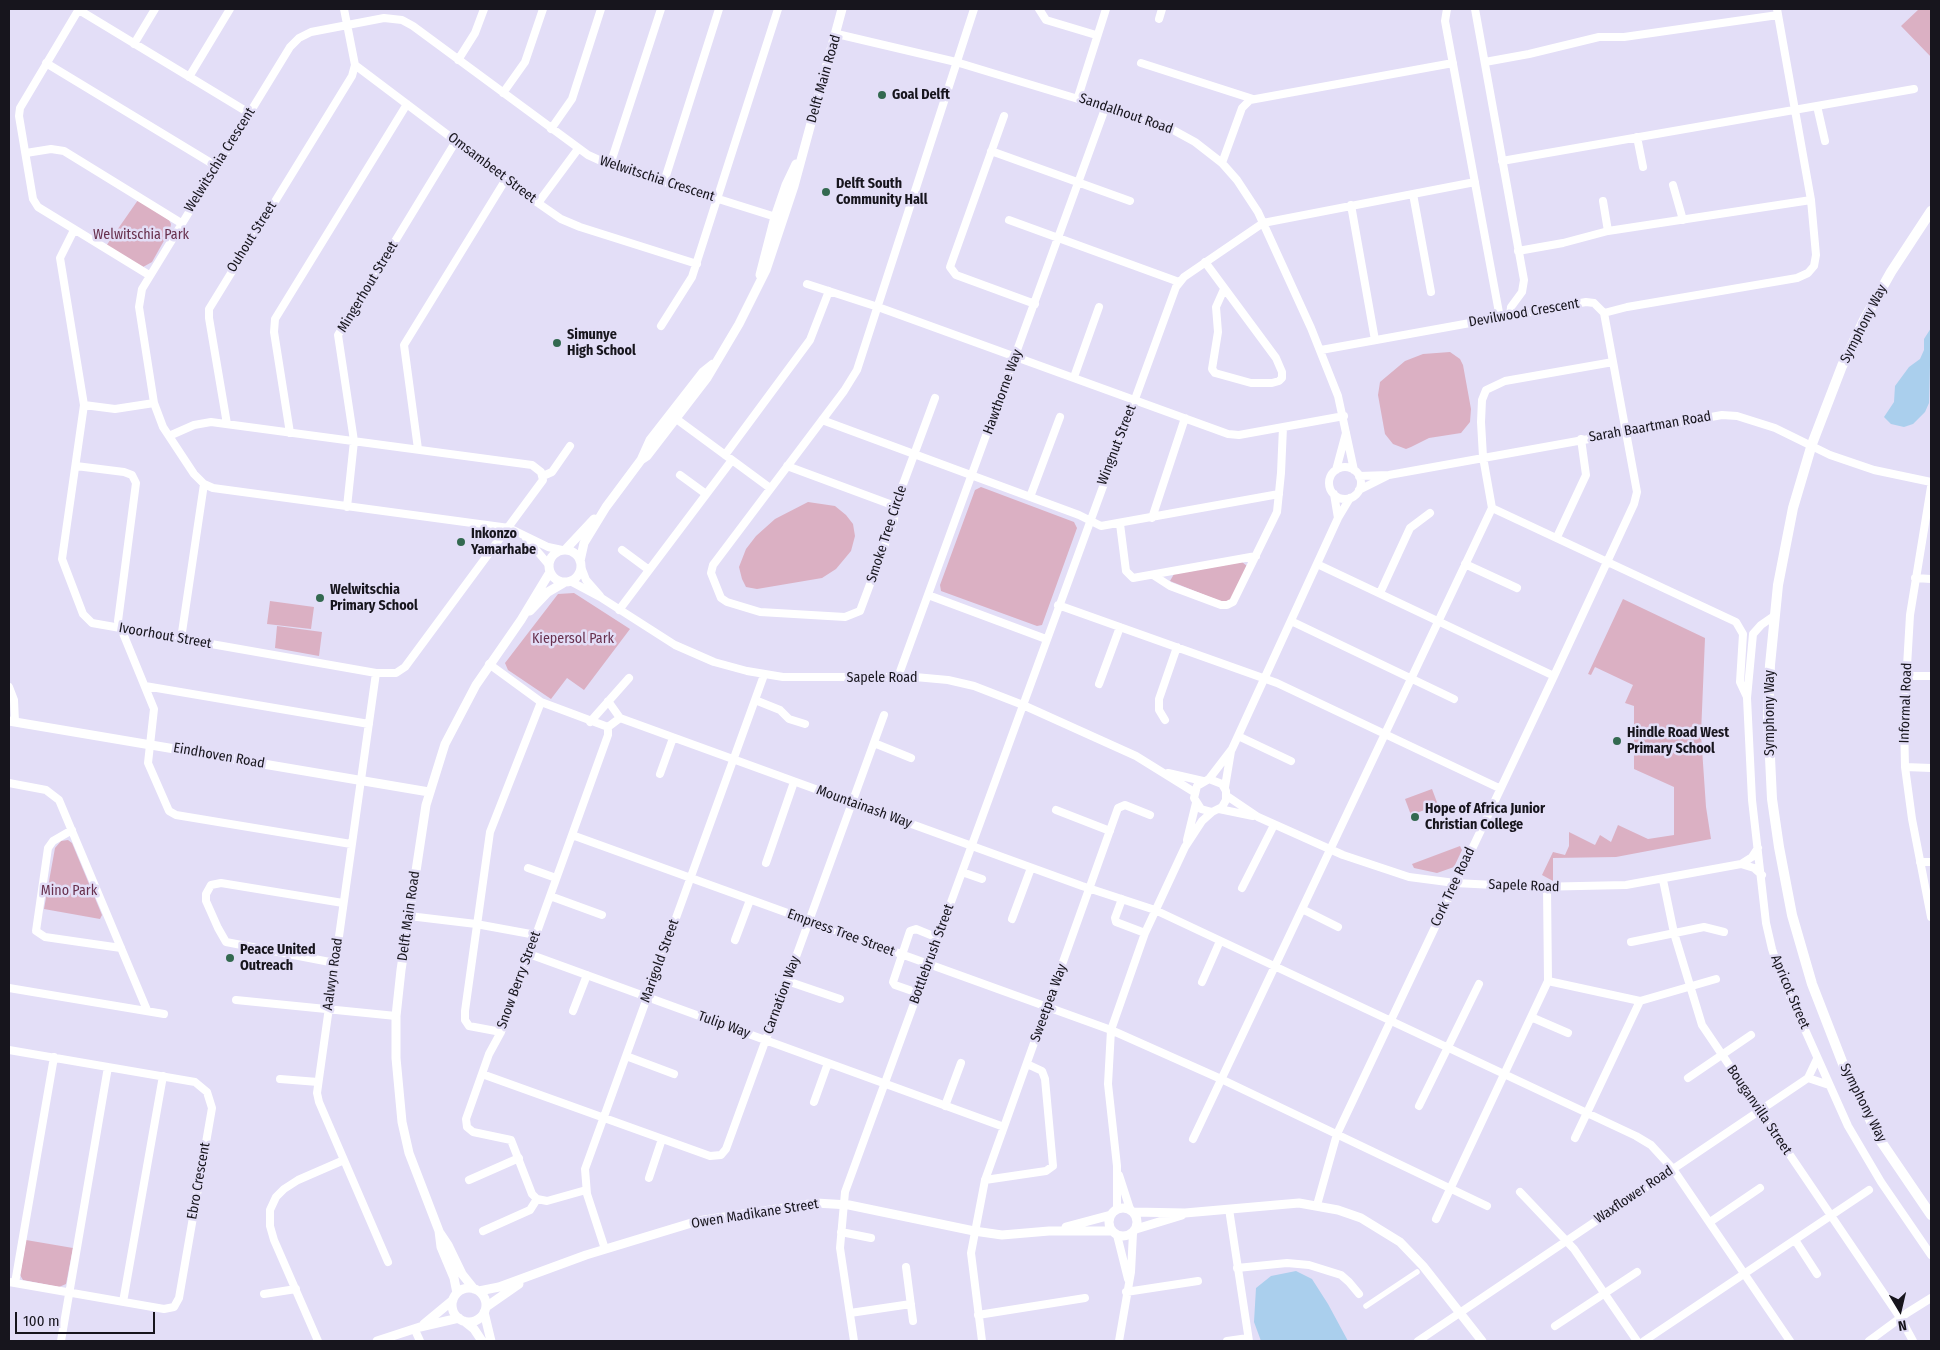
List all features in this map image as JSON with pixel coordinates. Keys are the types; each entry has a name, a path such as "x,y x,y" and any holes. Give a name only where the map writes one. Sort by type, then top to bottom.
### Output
{"main road":[{"name":"Symphony Way","path":"1931,211 1891,272 1864,320 1842,366 1812,444 1793,508 1774,616 1770,665 1769,756 1779,847 1794,924 1812,984 1843,1064 1880,1140 1931,1215"}],"street":[{"path":"149,275 36,205 20,108 79,9 249,113"},
{"path":"134,44 155,9"},
{"path":"189,77 230,9"},
{"path":"344,9 355,66"},
{"path":"458,60 475,33 484,9"},
{"path":"503,93 525,62 543,9"},
{"path":"551,129 572,99 601,9"},
{"path":"610,165 661,9"},
{"path":"664,182 719,9"},
{"path":"661,326 688,285 697,264 778,9"},
{"name":"Delft Main Road","path":"581,564 584,543 606,507 641,460 650,440 673,416 703,372 715,362 739,324 766,270 779,218 804,148 837,34 842,9"},
{"name":"Smoke Tree Circle","path":"935,398 895,506 894,520 863,607 856,614 845,617 760,612 721,598 712,577 712,568 857,370 974,9"},
{"path":"1039,9 1040,14 1046,20 1096,35"},
{"path":"1078,97 1096,35 1106,9"},
{"path":"1159,19 1162,9"},
{"path":"1446,9 1445,21 1500,318"},
{"path":"1475,9 1524,284 1520,295 1512,304 1510,316"},
{"path":"1484,62 1599,38 1624,37 1778,12 1796,108 1810,200 1816,255 1814,266 1808,273 1797,278 1627,307 1604,313 1626,431"},
{"name":"Welwitschia Crescent","path":"204,484 194,474 169,436 154,403 139,307 142,289 294,42 311,32 384,18 402,20 578,149 610,165 779,218"},
{"name":"Sandalhout Road","path":"837,34 956,62 1078,97 1172,128 1195,142 1222,163 1248,196 1263,223 1321,350 1344,416 1346,431"},
{"path":"46,63 216,166"},
{"path":"1141,63 1253,99 1453,63"},
{"name":"Omsambeet Street","path":"355,66 561,219 580,227 697,264"},
{"name":"Ouhout Street","path":"227,424 209,309 352,76 355,66"},
{"path":"1502,161 1796,108 1914,89"},
{"path":"1222,163 1242,108 1253,99"},
{"path":"290,433 274,332 275,319 407,104"},
{"name":"Hawthorne Way","path":"898,677 1106,106"},
{"path":"1817,106 1825,141"},
{"path":"1004,116 950,267 956,275 1034,304"},
{"path":"1637,137 1643,167"},
{"name":"Mingerhout Street","path":"347,506 354,441 338,335 456,141"},
{"path":"26,153 51,149 64,151 181,223"},
{"path":"538,203 578,149"},
{"path":"991,151 1130,201"},
{"path":"418,449 404,345 506,179"},
{"path":"1263,223 1475,182"},
{"path":"1673,185 1683,220"},
{"path":"1413,194 1431,292"},
{"path":"1518,251 1563,244 1608,231 1810,200"},
{"path":"1603,201 1608,231"},
{"path":"1351,205 1375,340"},
{"path":"1009,220 1179,282"},
{"name":"Wingnut Street","path":"1023,705 1173,293 1179,282 1263,223"},
{"name":"Ivoorhout Street","path":"74,230 60,258 84,405 62,562 87,619 94,624 376,673 392,674 405,667 542,484 542,474 552,472 570,446"},
{"path":"1205,262 1276,358 1282,372 1282,378 1279,381 1251,383 1215,373 1212,369 1218,332 1216,307 1224,289"},
{"path":"807,284 1016,356 1232,435 1344,416"},
{"path":"619,610 706,494 728,457 810,340 829,291"},
{"name":"Devilwood Crescent","path":"1321,350 1590,302 1598,305 1604,313"},
{"path":"1074,377 1099,307"},
{"path":"1193,1139 1492,508 1483,458 1481,407 1483,395 1489,387 1505,381 1613,362"},
{"path":"84,405 118,409 154,403"},
{"name":"Sarah Baartman Road","path":"1357,473 1389,475 1708,416 1729,415 1775,428 1830,454 1874,470 1931,482"},
{"path":"673,416 770,488"},
{"path":"1030,497 1060,417"},
{"path":"1152,518 1186,418"},
{"path":"822,420 1030,497 1101,526 1279,494"},
{"path":"169,436 198,424 227,424 532,465 542,474"},
{"path":"1153,575 1170,586 1227,605 1236,598 1277,512 1283,427"},
{"path":"1338,518 1330,482 1336,470 1346,431"},
{"path":"1185,847 1196,804 1194,792 1232,749 1338,518 1350,498 1359,490 1357,473 1346,431"},
{"name":"Cork Tree Road","path":"1317,1205 1337,1134 1554,676 1636,496 1626,431"},
{"path":"1557,537 1586,475 1581,439"},
{"path":"76,466 124,472 132,475 136,483 118,621 155,714 149,766 167,808 172,813 352,844"},
{"path":"787,466 895,506"},
{"path":"1336,470 1348,467 1357,473"},
{"path":"680,475 706,494"},
{"name":"Sarah Baartman Road","path":"1359,490 1389,475"},
{"path":"181,639 204,484 218,490 509,528 553,549 575,553 581,564 578,576 568,582 556,579 525,536"},
{"name":"Informal Road","path":"1931,487 1910,615 1905,767 1931,917"},
{"path":"1334,494 1339,497 1350,498"},
{"name":"Delft Main Road","path":"564,550 606,507"},
{"name":"Apricot Street","path":"1492,508 1736,622 1743,634 1740,682 1747,698"},
{"path":"1380,593 1401,546 1414,523 1430,513"},
{"path":"1120,524 1127,574 1136,578 1256,556"},
{"path":"549,568 551,557 564,550"},
{"path":"622,550 649,570"},
{"name":"Sapele Road","path":"581,564 586,580 600,597"},
{"path":"1317,564 1554,676"},
{"path":"1465,564 1517,588"},
{"name":"Delft Main Road","path":"477,1290 462,1274 439,1231 412,1161 402,1122 396,1058 396,1016 409,916 429,792 445,744 489,664 521,620 549,568"},
{"path":"1915,578 1931,579"},
{"name":"Delft Main Road","path":"521,620 548,592 568,582"},
{"name":"Sapele Road","path":"568,582 600,597 686,651 730,667 764,674 801,678 931,678 964,684 1023,705 1136,756 1194,792"},
{"path":"928,595 1046,639"},
{"path":"1058,605 1264,680 1500,788"},
{"name":"Apricot Street","path":"1774,616 1761,625 1753,634 1747,698 1749,772 1766,923 1775,960 1817,1059 1870,1166 1931,1254"},
{"path":"1291,621 1454,699"},
{"path":"1099,684 1120,627"},
{"path":"1165,720 1159,710 1158,699 1177,647"},
{"path":"489,664 541,702 590,722 608,727 620,718 608,701"},
{"name":"Aalwyn Road","path":"376,673 318,1082 319,1102 388,1262"},
{"name":"Marigold Street","path":"604,1249 586,1190 585,1169 764,674"},
{"path":"1907,676 1931,676"},
{"path":"590,722 629,678"},
{"path":"145,686 368,724"},
{"path":"9,687 14,700 12,721"},
{"path":"755,700 780,710 789,719 805,724"},
{"path":"500,1032 473,1028 465,1020 476,924 493,819 541,702"},
{"name":"Bottlebrush Street","path":"854,1341 841,1260 840,1232 845,1192 1023,705"},
{"name":"Carnation Way","path":"482,1074 710,1156 718,1156 724,1152 884,716"},
{"name":"Mountainash Way","path":"620,718 1032,868 1155,910 1651,1145 1673,1168 1790,1341"},
{"name":"Eindhoven Road","path":"12,721 429,792"},
{"name":"Snow Berry Street","path":"537,1199 532,1194 513,1143 508,1138 476,1133 467,1127 467,1116 536,935 608,735 608,727"},
{"path":"1238,736 1291,761"},
{"path":"660,774 673,738"},
{"path":"874,743 911,758"},
{"path":"1129,1281 1109,1223 1114,1212 1117,1166 1108,1084 1110,1030 1145,933 1185,847 1202,821 1224,803 1232,749"},
{"path":"1905,767 1931,768"},
{"name":"Sapele Road","path":"1164,772 1206,780"},
{"path":"1206,780 1218,781 1226,792"},
{"path":"766,863 794,782"},
{"path":"9,783 46,790 54,794 72,830 147,1010"},
{"name":"Sapele Road","path":"1226,792 1258,817 1330,849 1393,873 1455,883 1547,887 1608,886 1663,880 1740,864 1752,857 1758,848"},
{"path":"1196,804 1204,811 1215,810"},
{"name":"Sweetpea Way","path":"982,1341 971,1262 974,1231 985,1180 1110,831 1121,806 1150,815"},
{"path":"1056,810 1110,831"},
{"name":"Sapele Road","path":"1215,810 1258,817"},
{"path":"1242,888 1274,825"},
{"path":"72,830 53,840 48,848 36,930 45,938 121,948"},
{"name":"Empress Tree Street","path":"572,835 1110,1030 1221,1079 1486,1206"},
{"path":"1920,862 1931,862"},
{"path":"1740,864 1754,868 1762,875"},
{"path":"528,868 556,878"},
{"path":"1012,919 1032,868"},
{"path":"962,872 982,879"},
{"name":"Bouganvilla Street","path":"1663,880 1674,933 1689,988 1702,1025 1901,1319 1913,1341"},
{"path":"335,963 226,942 210,910 206,894 211,886 221,883 343,903"},
{"path":"1436,1219 1548,981 1547,887"},
{"path":"550,896 602,914"},
{"path":"1122,899 1115,918 1116,922 1145,933"},
{"path":"735,940 750,900"},
{"path":"1302,909 1338,927"},
{"path":"409,916 476,924 536,935"},
{"path":"1631,942 1708,927 1724,932"},
{"path":"918,993 895,985 893,982 902,955 913,930 938,938"},
{"path":"1202,982 1220,941"},
{"name":"Tulip Way","path":"529,954 1004,1127"},
{"path":"574,1011 587,975"},
{"path":"1548,981 1640,1001 1716,980"},
{"path":"787,981 840,999"},
{"path":"1419,1106 1479,984"},
{"path":"9,988 164,1014"},
{"path":"236,1000 328,1011 396,1016"},
{"path":"1575,1138 1640,1001"},
{"path":"1531,1017 1568,1033"},
{"path":"1688,1078 1751,1035"},
{"name":"Ebro Crescent","path":"9,1050 200,1084 208,1092 212,1102 179,1298 176,1304 168,1309 12,1283"},
{"path":"626,1056 674,1074"},
{"path":"12,1283 54,1057"},
{"path":"1817,1059 1808,1078 1829,1085"},
{"path":"814,1102 828,1063"},
{"path":"945,1106 961,1063"},
{"path":"985,1180 1046,1171 1052,1166 1054,1159 1045,1079 1042,1070 1027,1064"},
{"path":"61,1341 108,1067"},
{"path":"123,1302 162,1076"},
{"path":"280,1078 318,1082"},
{"name":"Waxflower Road","path":"1418,1341 1808,1078"},
{"path":"648,1178 662,1139"},
{"path":"469,1180 519,1158"},
{"path":"318,1341 272,1233 269,1218 272,1203 284,1189 298,1180 344,1160"},
{"path":"1117,1166 1138,1222 1134,1231 1131,1272 1119,1341"},
{"path":"1710,1222 1760,1188"},
{"path":"483,1231 530,1210 537,1199 547,1201 586,1190"},
{"path":"1644,1341 1869,1190"},
{"path":"1520,1192 1567,1241 1637,1341"},
{"name":"Owen Madikane Street","path":"477,1290 528,1278 567,1261 698,1221 798,1205 832,1202 974,1231 1010,1235 1049,1231 1114,1233"},
{"path":"1114,1212 1132,1210 1185,1213 1277,1204 1317,1205 1362,1218 1400,1242 1423,1266 1482,1341"},
{"path":"1227,1341 1248,1340 1229,1208"},
{"name":"Owen Madikane Street","path":"1049,1231 1114,1212"},
{"path":"1114,1233 1127,1236 1134,1231 1185,1213"},
{"name":"Delft Main Road","path":"439,1231 441,1248 454,1278 455,1297"},
{"path":"840,1232 871,1238"},
{"path":"1795,1240 1817,1274"},
{"path":"1237,1268 1287,1263 1309,1265 1341,1275 1359,1294"},
{"path":"906,1267 914,1321"},
{"path":"1366,1306 1417,1272"},
{"path":"1556,1326 1637,1272"},
{"name":"Owen Madikane Street","path":"485,1310 528,1278"},
{"path":"1126,1292 1198,1281"},
{"path":"417,1328 465,1288 477,1290 483,1296 491,1341"},
{"path":"264,1294 296,1289"},
{"path":"455,1297 453,1310 461,1320 474,1329 482,1341"},
{"path":"978,1315 1085,1298"},
{"path":"1869,1341 1931,1298"},
{"path":"850,1313 911,1304"},
{"path":"377,1341 417,1328 461,1320 476,1320 485,1310"},
{"path":"417,1328 420,1341"}],"green space":[{"path":"1919,9 1931,9 1931,57 1901,26"},
{"name":"Welwitschia Park","path":"138,200 169,220 171,224 170,230 152,262 143,267 106,246"},
{"path":"1450,352 1460,359 1463,365 1471,409 1470,422 1461,433 1429,438 1406,449 1393,444 1385,434 1378,395 1380,382 1405,361 1423,354"},
{"path":"981,487 1074,522 1077,528 1042,625 1037,626 941,591 940,585 975,490"},
{"path":"808,502 835,506 846,515 853,524 855,536 851,551 836,569 822,578 757,589 746,587 739,567 746,549 756,536 775,519"},
{"path":"1242,562 1247,566 1231,601 1222,602 1170,581 1174,574"},
{"name":"Kiepersol Park","path":"574,593 630,629 584,690 567,678 551,699 508,670 505,663 558,594"},
{"path":"1623,599 1705,638 1701,734 1706,807 1711,839 1616,857 1553,858 1553,881 1542,875 1553,852 1565,855 1569,846 1569,832 1595,845 1600,835 1611,842 1618,825 1648,839 1674,835 1674,787 1634,769 1634,706 1625,703 1633,685 1595,667 1591,675 1588,674"},
{"path":"270,601 314,607 311,629 267,624"},
{"path":"277,626 322,632 319,656 275,648"},
{"path":"1432,789 1438,805 1411,815 1405,799"},
{"name":"Mino Park","path":"68,840 72,843 102,915 100,919 44,909 55,848 61,841"},
{"path":"1460,846 1462,850 1454,867 1437,873 1414,868 1412,864"},
{"path":"26,1240 73,1248 66,1284 59,1287 23,1280 20,1275"}],"water":[{"path":"1931,328 1929,403 1925,412 1913,424 1904,427 1891,424 1884,417 1894,402 1895,386 1909,367 1920,359 1924,350 1924,339"},
{"path":"1296,1271 1312,1279 1348,1341 1261,1341 1254,1322 1256,1288 1271,1276"}],"place":[{"name":"Goal Delft","path":"882,95"},
{"name":"Delft South Community Hall","path":"826,192"},
{"name":"Simunye High School","path":"557,343"},
{"name":"Inkonzo Yamarhabe","path":"461,542"},
{"name":"Welwitschia Primary School","path":"320,598"},
{"name":"Hindle Road West Primary School","path":"1617,741"},
{"name":"Hope of Africa Junior Christian College","path":"1415,817"},
{"name":"Peace United Outreach","path":"230,958"}]}
